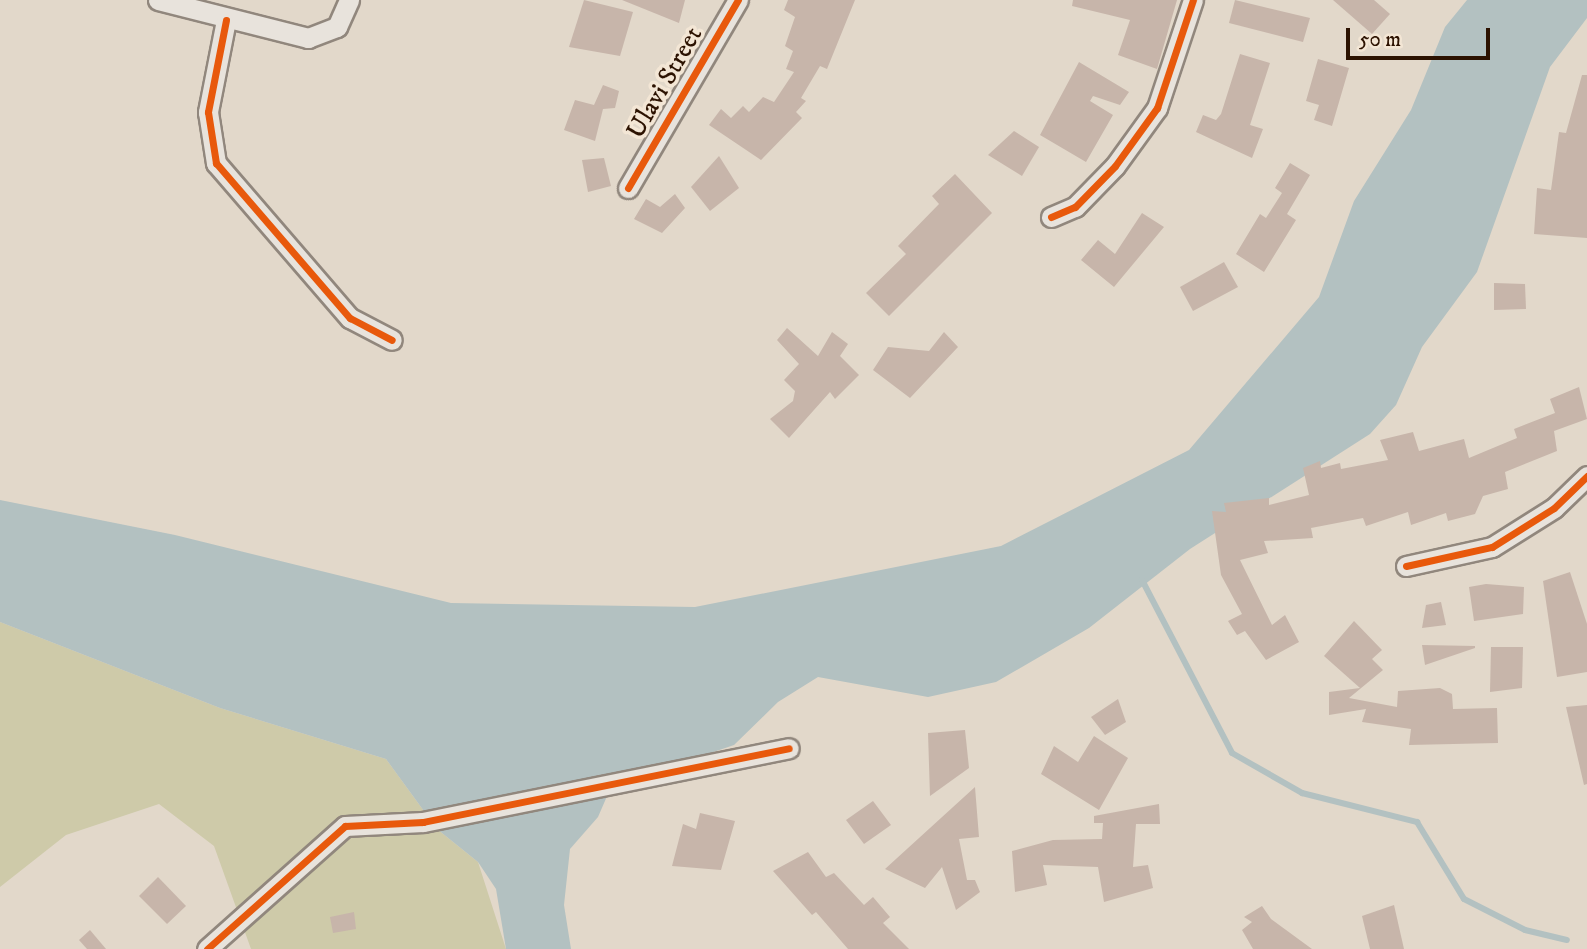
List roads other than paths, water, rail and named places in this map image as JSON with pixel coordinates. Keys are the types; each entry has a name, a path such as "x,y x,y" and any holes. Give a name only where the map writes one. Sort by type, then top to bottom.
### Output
{"street":[{"path":"158,0 226,20 316,37 337,26 349,0"},
{"name":"Ulavi Street","path":"628,188 738,0"},
{"path":"1051,217 1075,207 1115,166 1157,108 1193,0"},
{"path":"226,20 208,112 216,163 350,318 392,340"},
{"path":"1406,566 1492,547 1554,508 1587,476"},
{"path":"207,949 345,826 423,822 789,748"}],"waterway":[{"path":"1142,580 1232,753 1302,793 1417,822 1464,899 1525,930 1567,940"}]}
